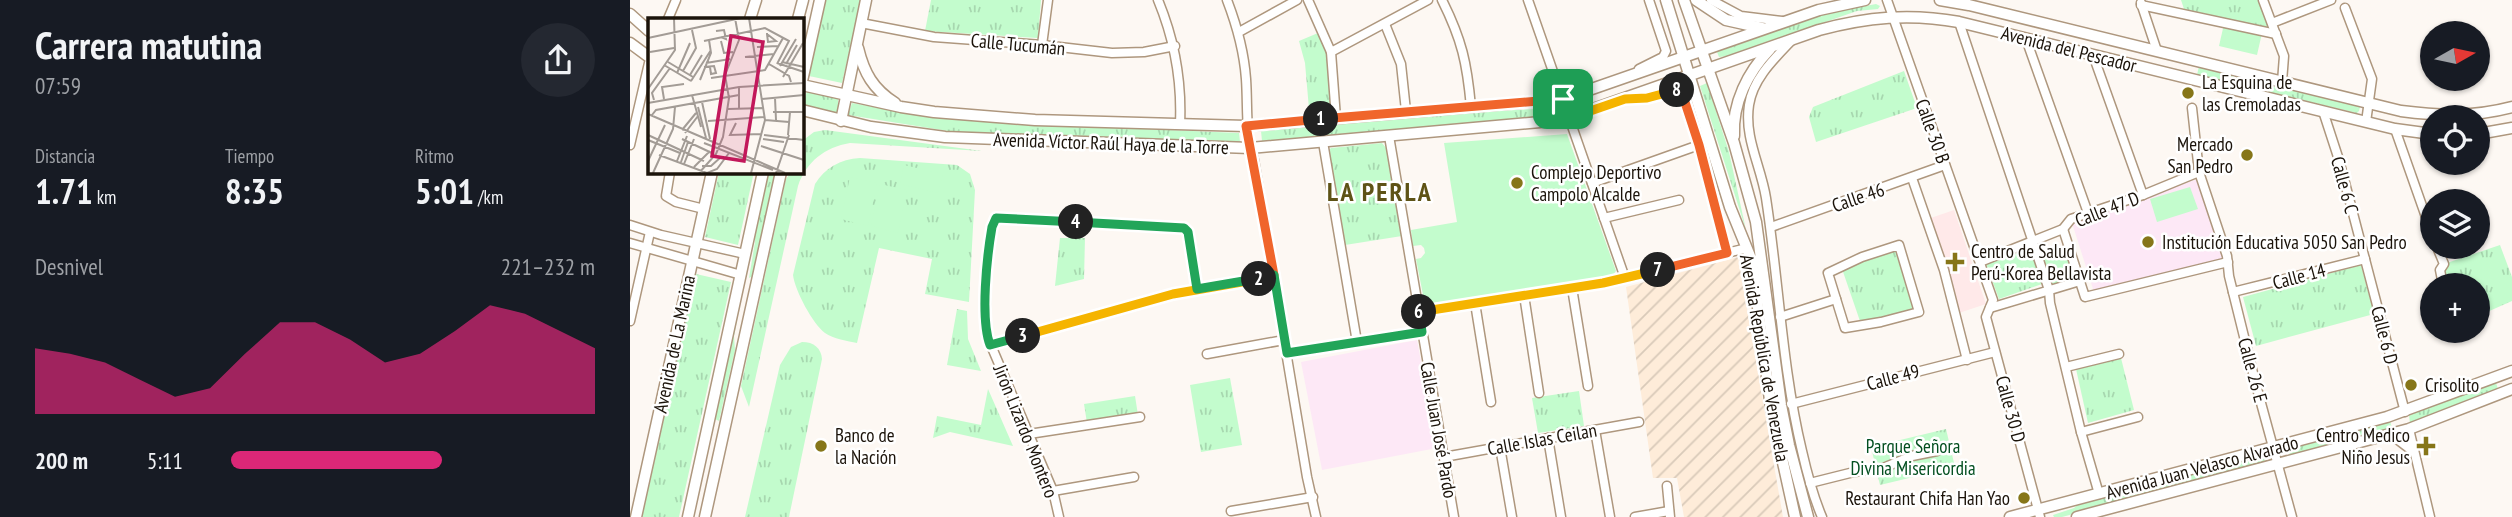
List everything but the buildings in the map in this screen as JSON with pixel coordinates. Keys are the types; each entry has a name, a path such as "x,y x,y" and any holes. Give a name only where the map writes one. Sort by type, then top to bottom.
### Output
{"main road":[{"path":"799,18 803,0"},
{"path":"803,78 820,0"},
{"path":"841,121 866,0"},
{"name":"Avenida República de Venezuela","path":"1665,0 1730,207 1754,270 1775,429 1795,517"},
{"name":"Avenida República de Venezuela","path":"1684,0 1734,143 1756,222 1788,445 1810,517"},
{"path":"1696,0 1726,20 1766,28"},
{"path":"1702,51 1833,7 1866,0"},
{"name":"Avenida del Pescador","path":"1940,0 2401,111 2449,116 2512,107"},
{"path":"630,14 648,30"},
{"name":"Avenida del Pescador","path":"1708,69 1855,20 1923,16 1959,22 2395,129 2420,132"},
{"path":"630,43 648,56"},
{"path":"857,44 863,67 872,83 884,96 901,107"},
{"path":"1734,143 1735,115 1744,86 1771,47"},
{"name":"Avenida Víctor Raúl Haya de la Torre","path":"803,83 846,96 934,112 1035,120 1246,126 1563,99 1702,51"},
{"name":"Avenida Víctor Raúl Haya de la Torre","path":"803,110 841,121 945,137 1250,148 1570,118 1708,69"},
{"path":"2490,132 2512,128"},
{"name":"Avenida de La Marina","path":"636,517 712,173"},
{"path":"690,514 763,173"},
{"path":"705,517 782,173"},
{"path":"750,234 752,245 748,284 754,282 758,276"},
{"path":"734,306 741,297 746,298 747,305 740,334 743,343"},
{"name":"Avenida Juan Velasco Alvarado","path":"2010,517 2039,514 2099,494 2402,413 2511,375"},
{"name":"Avenida Juan Velasco Alvarado","path":"2077,517 2406,430 2512,389"},
{"path":"2402,413 2406,430"},
{"path":"2392,434 2413,450"}],"street":[{"path":"668,18 676,0"},
{"path":"1042,45 1048,0"},
{"path":"1158,0 1175,46 1179,74 1180,124"},
{"path":"1227,0 1239,32 1247,81 1246,126 1316,517"},
{"path":"1239,32 1297,0"},
{"path":"1308,0 1331,52 1336,118"},
{"path":"1331,52 1428,0"},
{"path":"1442,0 1464,49 1471,107"},
{"path":"1528,0 1625,278"},
{"path":"1629,77 1640,68 1663,57 1667,51 1650,0"},
{"path":"1711,0 1741,16 1785,22"},
{"name":"Calle 30 B","path":"1887,0 1993,300 1990,307"},
{"path":"2263,0 2284,56 2282,82"},
{"path":"2272,23 2331,0"},
{"path":"2140,2 2157,51"},
{"path":"2140,2 2276,34"},
{"path":"2345,8 2372,79 2366,122"},
{"path":"1959,22 2049,290 2081,432 2099,494"},
{"name":"Calle Tucumán","path":"861,23 934,37 1112,53 1144,52 1175,46"},
{"path":"1385,24 1401,64 1406,111"},
{"path":"1793,39 1763,74 1749,102 1747,121 1765,188 1791,404 1810,483 1822,517"},
{"path":"2026,39 2088,213"},
{"path":"2093,55 2143,195"},
{"path":"630,145 648,67"},
{"path":"1625,99 1647,98 1671,90 1679,91 1685,100 1727,253"},
{"name":"Calle 26 E","path":"2192,108 2199,172 2228,262 2233,292 2292,517"},
{"name":"Calle 6 C","path":"2323,111 2365,259"},
{"path":"2395,129 2420,199"},
{"name":"Calle Juan José Pardo","path":"1389,136 1454,517"},
{"path":"1323,142 1357,342"},
{"path":"1592,183 1699,145"},
{"name":"Calle 46","path":"1770,227 1945,165"},
{"name":"Calle 47 D","path":"2199,172 2143,195 2071,219 2063,229 2085,297 2228,262"},
{"path":"670,173 666,196 676,202 704,209"},
{"path":"1912,178 1944,270 1967,360"},
{"path":"1604,218 1679,200"},
{"name":"Jirón Lizardo Montero","path":"1059,517 1053,492 987,336 985,312 991,232 996,218 1180,227 1188,232 1197,289"},
{"path":"630,225 745,254"},
{"path":"1980,262 2063,229"},
{"path":"630,319 650,232"},
{"path":"630,243 741,275"},
{"path":"1899,245 1919,312 1845,328 1836,299 1828,273 1862,257 1899,245"},
{"path":"1419,312 1625,278 1747,248"},
{"name":"Calle 14","path":"2233,292 2365,259"},
{"name":"Calle 6 D","path":"2365,259 2402,413"},
{"path":"990,345 1197,289 1274,275"},
{"path":"1990,307 2080,281"},
{"path":"1573,288 1588,386"},
{"path":"1524,295 1539,393"},
{"path":"1780,317 1836,299"},
{"path":"1475,303 1491,402"},
{"name":"Calle 30 D","path":"1990,307 1986,317 2039,514"},
{"path":"1287,353 1422,332"},
{"path":"1207,354 1284,341"},
{"name":"Calle 49","path":"1791,404 1995,352"},
{"path":"2066,367 2119,354"},
{"path":"1028,434 1140,416"},
{"path":"2081,432 2138,417"},
{"name":"Calle Islas Ceilan","path":"1444,457 1639,422"},
{"path":"1595,430 1610,517"},
{"path":"2406,430 2430,517"},
{"path":"1548,439 1561,517"},
{"path":"1500,447 1512,517"},
{"path":"1810,483 1883,468 1912,456 1937,450"},
{"path":"1053,492 1134,477"},
{"path":"1635,517 1670,514 1667,486"},
{"path":"1231,512 1313,497"}],"shaded area":[{"name":"Institución Educativa 5050 San Pedro","path":"2198,179 2224,261 2094,292 2072,223"},
{"name":"Centro de Salud Perú-Korea Bellavista","path":"1954,210 1986,304 1956,314 1925,220"},
{"path":"1738,257 1783,517 1684,517 1677,478 1653,478 1626,287"},
{"path":"1417,340 1437,448 1322,470 1301,362"}],"green space":[{"path":"826,0 861,0 842,83 809,76"},
{"path":"931,0 1041,0 1038,38 925,31"},
{"path":"2181,0 2258,0 2268,28 2184,9"},
{"path":"1876,4 1880,6 1878,9 1857,11 1728,56 1719,57 1717,52 1828,13"},
{"path":"2224,24 2262,33 2257,55 2219,46"},
{"path":"1318,33 1326,53 1331,108 1309,109 1305,63 1299,41"},
{"path":"2199,66 2261,82 2259,90 2197,75"},
{"path":"1904,71 1917,108 1816,142 1809,117 1813,107"},
{"path":"1707,83 1729,152 1746,230 1700,86"},
{"path":"2266,83 2360,107 2359,111 2357,113 2264,91"},
{"path":"807,91 838,99 838,113 834,115 803,106"},
{"path":"852,103 922,116 1239,133 1240,142 1064,139 954,132 848,115"},
{"path":"1555,108 1556,115 1262,141 1261,131 1418,115"},
{"path":"825,130 982,151 850,143 832,148 811,163 798,186 749,407 741,386 786,179 790,173 803,173 803,140 814,132"},
{"name":"Complejo Deportivo Campolo Alcalde","path":"1567,134 1616,271 1613,275 1428,307 1425,305 1416,259 1425,253 1421,245 1413,246 1411,230 1457,222 1444,143"},
{"path":"1382,143 1387,149 1402,236 1345,245 1329,150"},
{"path":"860,158 957,165 970,174 975,190 969,302 925,294 932,259 879,248 857,343 832,337 820,329 801,298 793,275 815,184 823,173 834,165"},
{"path":"904,165 943,174 938,193 900,184"},
{"path":"719,173 754,173 738,245 705,237"},
{"path":"768,173 776,173 753,276 749,278 755,227"},
{"path":"850,177 877,183 868,226 841,219"},
{"path":"880,184 907,190 898,233 871,226"},
{"path":"2190,187 2198,209 2157,222 2150,199"},
{"path":"1060,238 1085,238 1084,279 1055,286"},
{"path":"2031,245 2042,284 1999,299 1986,264"},
{"path":"2500,245 2512,277 2512,301 2490,311 2490,273 2443,273 2441,265 2459,259 2490,259 2490,248"},
{"path":"1897,248 1915,308 1861,324 1841,266"},
{"path":"2065,248 2074,279 2051,285 2043,254"},
{"path":"2361,265 2374,314 2256,346 2243,297"},
{"path":"696,274 731,282 679,517 642,517"},
{"path":"741,300 734,336 735,350 719,421 715,419 723,369"},
{"path":"957,309 967,311 968,339 981,371 947,365"},
{"path":"802,342 816,346 822,359 789,517 745,517 780,365 791,347"},
{"path":"2121,358 2134,410 2088,423 2076,369"},
{"path":"1230,378 1242,445 1201,452 1190,385"},
{"path":"2495,380 2498,389 2410,424 2409,415"},
{"path":"988,389 1013,446 950,432 933,438 937,416 981,425"},
{"path":"1579,391 1584,426 1538,433 1532,398"},
{"path":"1135,396 1138,415 1087,423 1084,404"},
{"path":"2390,421 2393,431 2290,457 2288,448"},
{"name":"Parque Señora Divina Misericordia","path":"1946,429 1955,467 1880,485 1871,447"},
{"path":"2264,456 2265,463 2062,517 2053,515 2074,508 2081,502"}],"place":[{"name":"La Esquina de las Cremoladas","path":"2188,93"},
{"name":"Mercado San Pedro","path":"2247,155"},
{"name":"Complejo Deportivo Campolo Alcalde","path":"1517,183"},
{"name":"Institución Educativa 5050 San Pedro","path":"2148,242"},
{"name":"Centro de Salud Perú-Korea Bellavista","path":"1955,262"},
{"name":"Crisolito","path":"2411,385"},
{"name":"Banco de la Nación","path":"821,446"},
{"name":"Centro Medico Niño Jesus","path":"2426,446"},
{"name":"Restaurant Chifa Han Yao","path":"2024,498"}],"district":[{"name":"LA PERLA","path":"1380,192"}],"route":[{"path":"1563,99 1246,126 1274,275 1264,278 1173,294 990,345 985,312 991,232 996,218 1184,228 1188,232 1197,289 1274,275 1287,353 1422,332 1419,312 1617,280 1727,253 1699,145 1682,93 1675,90 1647,98 1625,99 1570,118 1563,99"}]}
